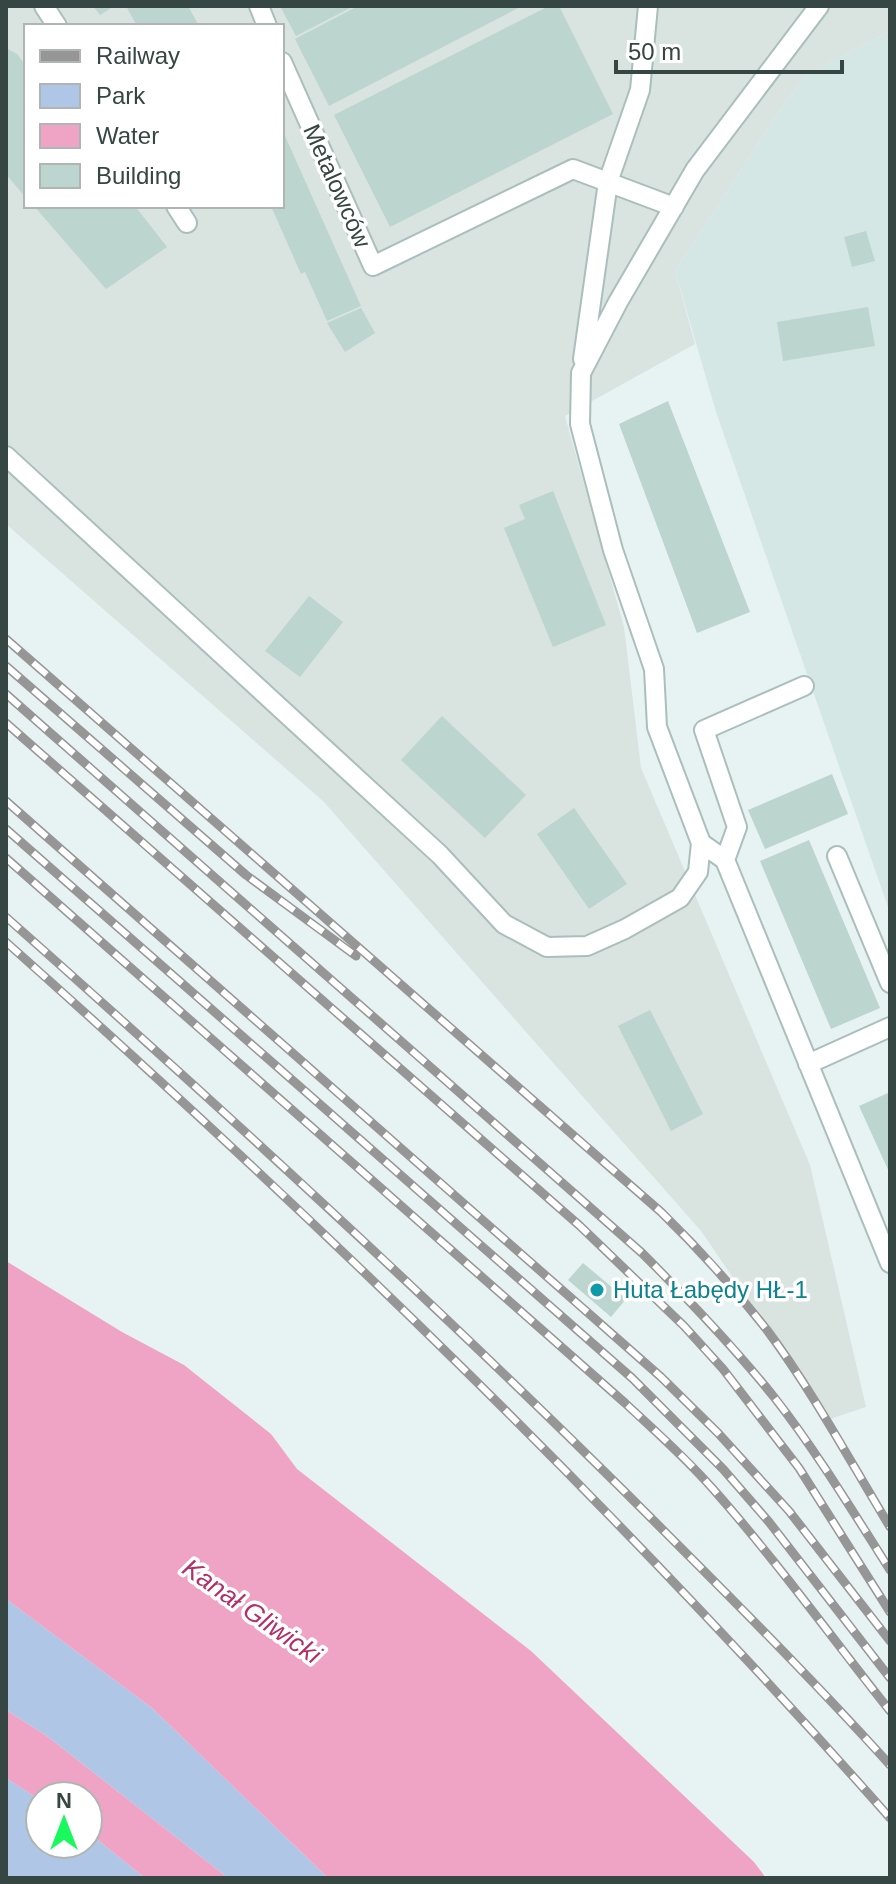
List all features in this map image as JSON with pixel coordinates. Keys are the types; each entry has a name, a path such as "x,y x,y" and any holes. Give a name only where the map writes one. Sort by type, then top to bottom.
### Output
{"lane":[{"path":"44,6 56,24"},
{"path":"6,456 440,855 504,924 547,947 587,946 680,898 698,872 701,843 657,727 654,669 613,550 580,424 581,373 608,182 640,90 648,6"},
{"path":"581,373 618,302 695,170 819,6"},
{"name":"Metalowców","path":"284,66 373,266 573,169 608,182"},
{"path":"608,182 674,207"},
{"path":"177,208 187,223"},
{"path":"725,860 737,827 704,730 804,686"},
{"path":"701,843 725,860 890,1263"},
{"path":"837,856 890,983"},
{"path":"808,1064 890,1027"}],"shaded area":[{"path":"6,6 890,6 890,31 809,73 786,101 675,271 695,344 565,416 624,627 641,768 810,1165 866,1407 830,1419 701,1231 323,801 6,524"},
{"path":"890,31 890,913 716,412 675,271 786,101 809,73"}],"green space":[{"path":"6,1599 152,1708 328,1878 228,1878 47,1736 6,1710"},
{"path":"6,1778 24,1790 24,1860 104,1860 104,1845 145,1878 6,1878"}],"water":[{"name":"Kanał Gliwicki","path":"6,1261 122,1332 184,1365 271,1434 297,1469 531,1651 754,1862 766,1878 328,1878 152,1708 6,1599"},
{"path":"6,1710 47,1736 103,1780 24,1780 24,1790 6,1778"},
{"path":"104,1781 228,1878 145,1878 104,1845"}],"building":[{"path":"93,6 114,6 100,15"},
{"path":"126,6 188,6 198,24 136,24"},
{"path":"280,6 354,6 296,36"},
{"path":"358,6 522,6 329,106 295,39"},
{"path":"549,6 559,6 613,114 390,227 334,115"},
{"path":"6,48 17,54 24,63 24,196 6,174"},
{"path":"284,136 361,306 327,321 305,272 301,274 272,208 284,208"},
{"path":"36,208 137,208 167,247 106,289"},
{"path":"866,231 875,261 852,267 844,237"},
{"path":"868,307 875,346 783,361 777,322"},
{"path":"361,308 375,333 345,352 327,323"},
{"path":"668,401 750,612 697,633 619,424"},
{"path":"553,491 606,625 553,647 504,528 525,519 519,505"},
{"path":"309,596 343,622 300,677 265,651"},
{"path":"442,716 526,795 485,838 401,760"},
{"path":"832,774 848,814 765,849 748,810"},
{"path":"574,808 627,884 589,909 537,834"},
{"path":"809,840 880,1008 831,1029 760,861"},
{"path":"650,1010 703,1114 671,1131 618,1026"},
{"path":"890,1092 890,1174 859,1106"},
{"name":"Huta Łabędy HŁ-1","path":"583,1263 626,1299 611,1317 568,1280"}],"railway":[{"path":"6,639 675,1226 767,1330 816,1402 890,1527"},
{"path":"6,666 246,875 356,956"},
{"path":"6,694 642,1253 710,1323 774,1397 820,1461 890,1570"},
{"path":"6,723 580,1226 684,1326 723,1369 799,1468 890,1612"},
{"path":"6,801 661,1377 718,1433 789,1511 890,1641"},
{"path":"6,829 632,1378 723,1469 769,1522 890,1678"},
{"path":"6,858 625,1403 681,1456 759,1543 890,1711"},
{"path":"6,917 241,1128 473,1344 725,1592 890,1765"},
{"path":"6,942 236,1151 461,1366 679,1588 890,1818"}],"place":[{"name":"Huta Łabędy HŁ-1","path":"597,1290"}]}
